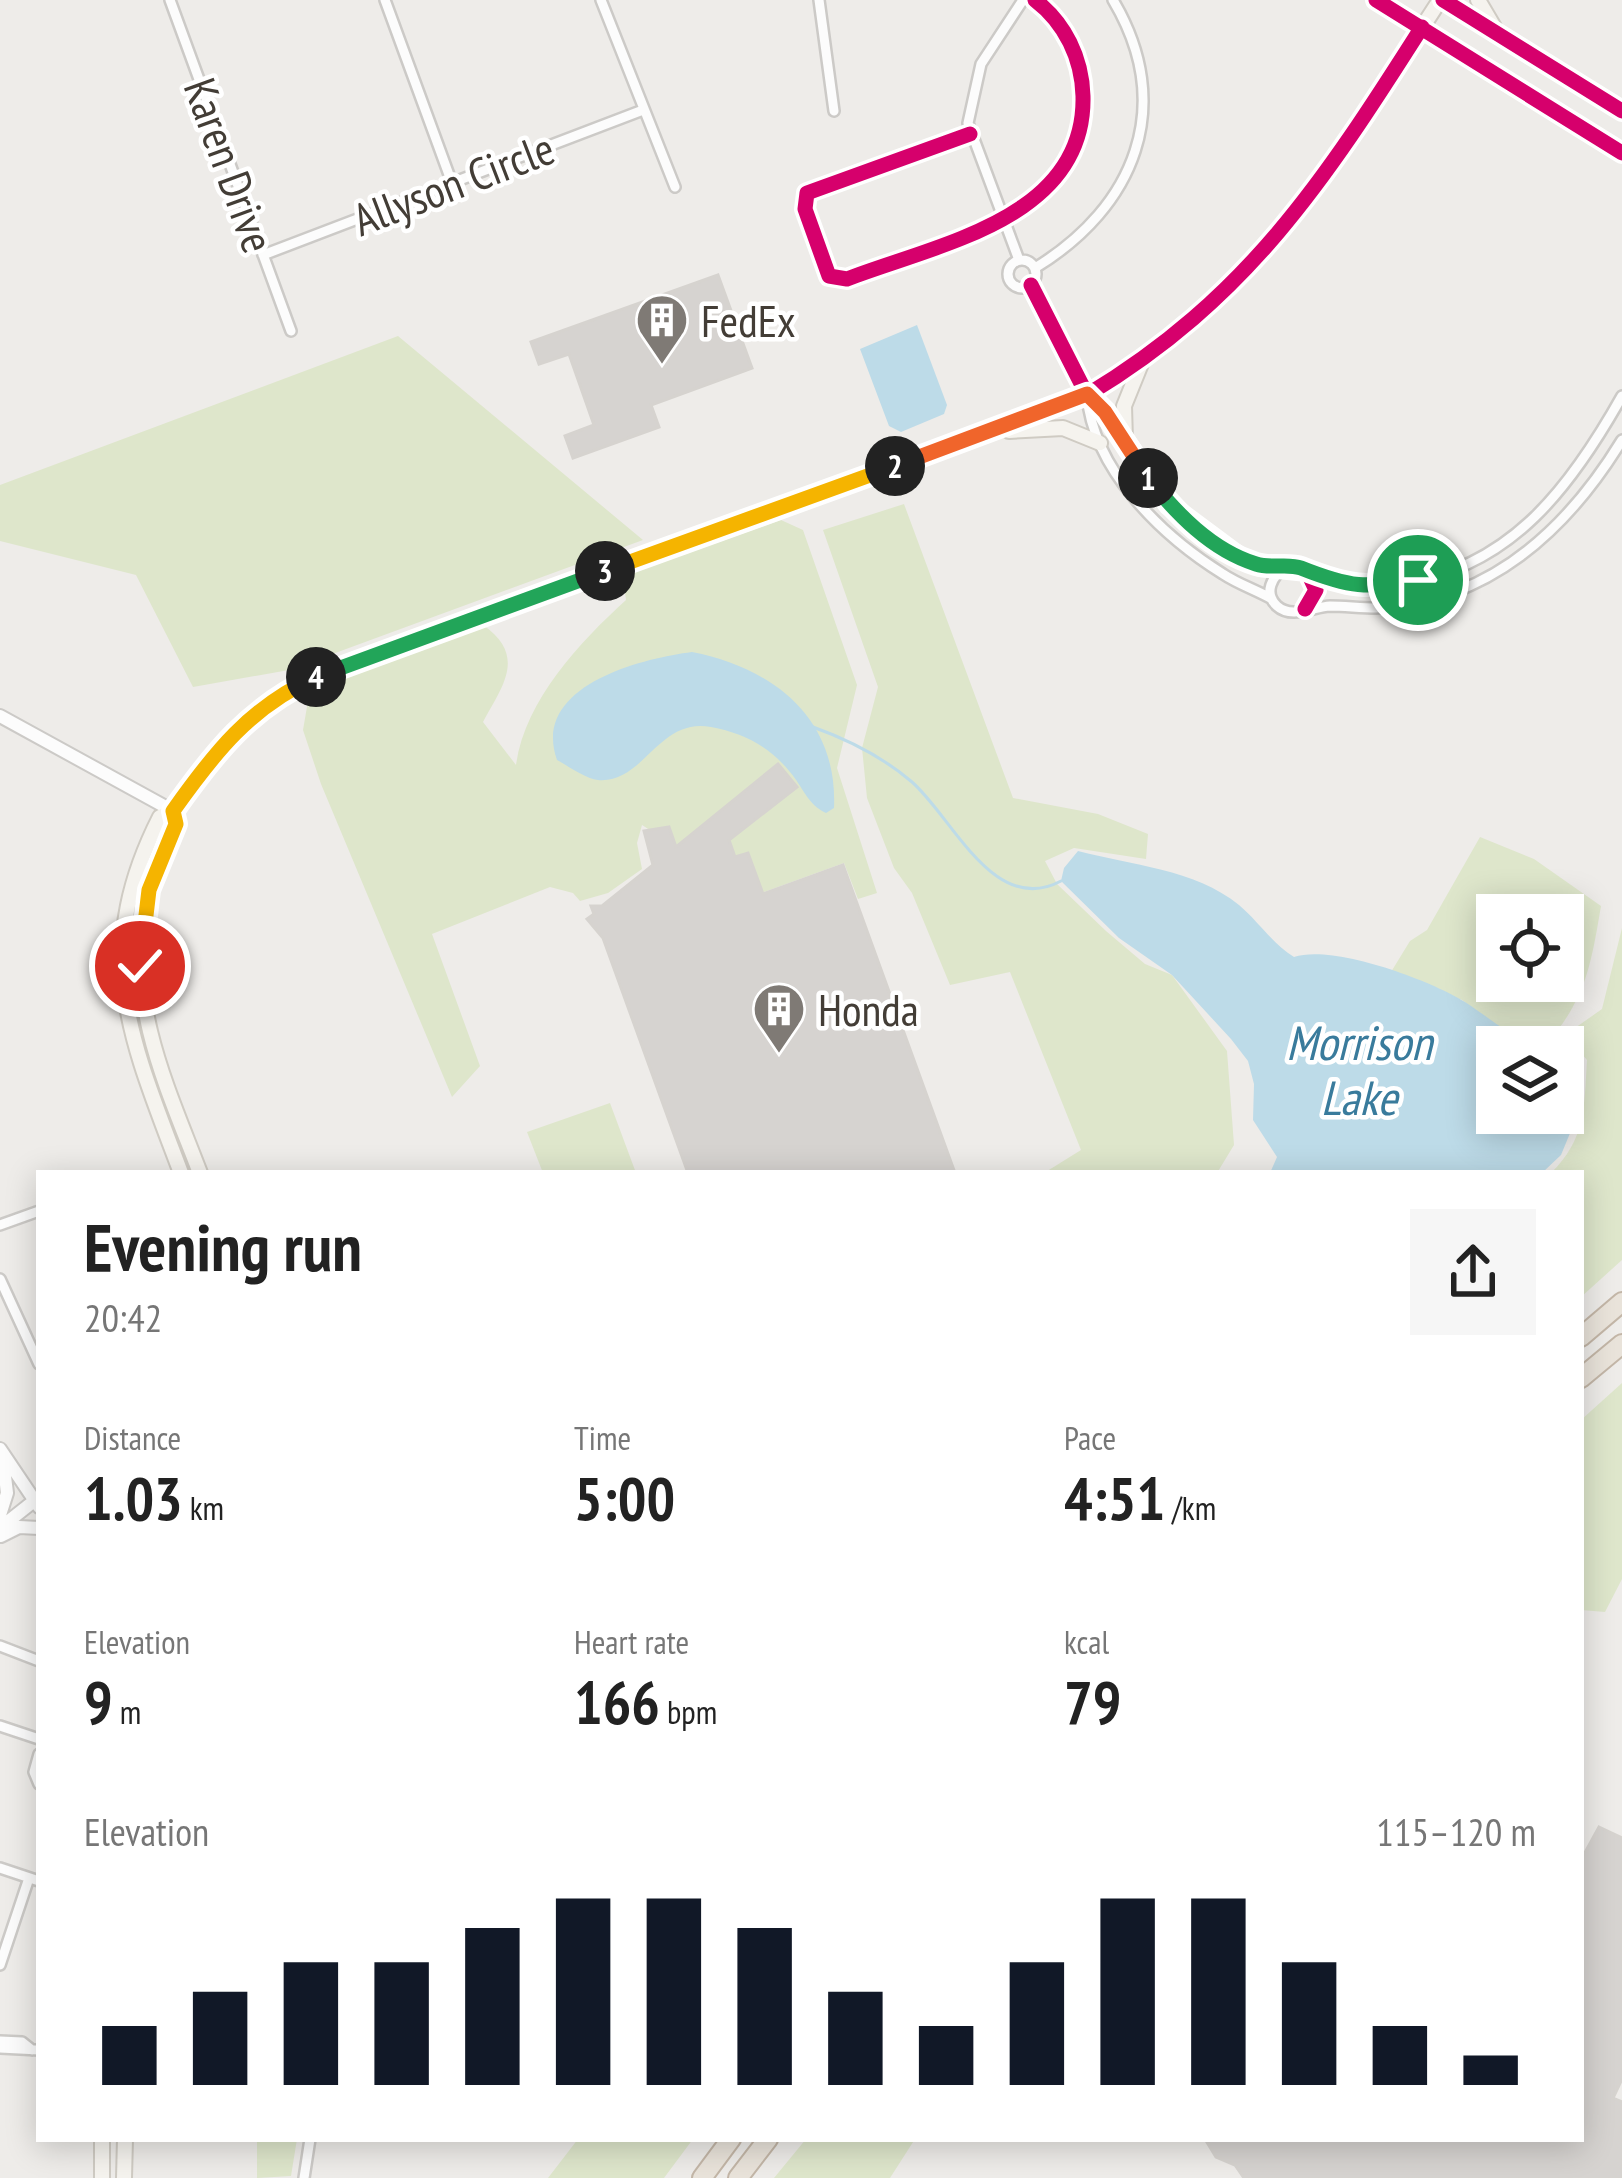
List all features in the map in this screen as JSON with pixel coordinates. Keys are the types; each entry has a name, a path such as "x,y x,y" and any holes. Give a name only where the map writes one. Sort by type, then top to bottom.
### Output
{"highway":[{"path":"1584,1334 1622,1302"},
{"path":"1584,1376 1622,1344"},
{"path":"702,2178 729,2142"},
{"path":"738,2178 766,2142"}],"main road":[{"path":"1376,0 1622,153"},
{"path":"180,1170 141,1073 122,966 132,885 160,817 173,811 238,727 268,701 296,686 1087,394 1144,356 1245,273 1277,239 1334,165 1441,0 1622,112"},
{"path":"1478,0 1497,31"},
{"path":"1125,440 1124,406 1144,356"},
{"path":"980,435 1045,427 1076,431 1100,442"},
{"path":"173,811 176,824 149,890 140,966 162,1083 199,1170"},
{"path":"102,2142 102,2178"},
{"path":"124,2142 124,2178"}],"street":[{"name":"Karen Drive","path":"170,0 291,331"},
{"path":"385,0 452,183"},
{"path":"601,0 675,187"},
{"path":"819,0 834,110"},
{"path":"1023,0 975,76 968,106 970,134 1019,260 1035,268"},
{"path":"970,134 808,193 803,202 826,271 834,280 1003,218 1035,201 1058,177 1075,144 1083,105 1074,50 1057,21 1035,0"},
{"path":"1113,0 1131,39 1141,81 1133,159 1112,204 1095,224 1035,268 1030,285 1087,394 1169,505 1208,538 1260,566 1300,568 1341,585 1418,580 1493,550 1544,512 1574,477 1622,396"},
{"name":"Allyson Circle","path":"263,255 643,110"},
{"path":"1019,260 1012,265 1009,278 1018,287 1030,285"},
{"path":"1087,394 1089,421 1100,442 1154,520 1212,566 1290,612 1423,601 1467,587 1510,565 1558,527 1592,489 1622,440"},
{"path":"1544,512 1558,527"},
{"path":"1272,599 1274,578 1285,568"},
{"path":"1305,609 1315,598 1312,576"},
{"path":"0,716 173,811"},
{"path":"0,1225 36,1212"},
{"path":"0,1279 36,1357"},
{"path":"1,1451 36,1501"},
{"path":"0,1515 7,1493 1,1451"},
{"path":"0,1532 36,1503"},
{"path":"0,1532 36,1528"},
{"path":"0,1646 36,1660"},
{"path":"0,1726 36,1738"},
{"path":"0,1868 34,1880 0,1965"},
{"path":"0,2045 35,2050"},
{"path":"304,2178 310,2142"}],"green space":[{"path":"398,336 643,540 289,670 193,687 136,575 0,541 0,485"},
{"path":"904,504 1013,798 1098,814 1148,834 1146,859 1074,848 1045,861 1057,884 1106,931 1145,964 1172,975 1227,1051 1234,1145 1219,1170 1049,1170 1081,1150 1010,972 950,985 912,893 894,868 867,798 862,748 878,687 823,530"},
{"path":"781,520 803,530 857,685 837,768 877,893 858,899 844,863 753,896 642,825 637,843 642,869 608,893 580,901 573,893 550,887 432,934 480,1066 452,1097 321,784 303,730 308,701 332,682 483,625 504,648 508,660 503,683 483,722 516,765 531,718 557,674 626,600 623,576"},
{"path":"1480,837 1534,859 1584,894 1476,894 1476,1002 1575,1002 1560,1026 1497,1026 1462,1000 1391,972 1410,941 1427,930"},
{"path":"1584,894 1601,906 1584,980"},
{"path":"1622,928 1622,1260 1584,1294 1584,1170 1554,1170 1577,1134 1584,1134 1587,1060 1584,1026 1578,1026 1602,1009"},
{"path":"610,1103 635,1170 542,1170 527,1132"},
{"path":"1622,1383 1622,1579 1605,1612 1584,1610 1584,1417"},
{"path":"257,2142 297,2142 291,2176 257,2178"},
{"path":"576,2142 691,2142 664,2178 548,2178"},
{"path":"804,2142 913,2142 890,2178 774,2178"}],"water":[{"path":"917,325 947,405 944,414 901,432 889,426 860,349"},
{"path":"692,652 749,670 795,702 825,748 834,808 826,813 814,805 790,772 764,748 711,727 677,732 614,778 593,779 557,760 553,735 560,713 574,696 619,670"},
{"name":"Morrison Lake","path":"1078,851 1162,870 1222,893 1294,957 1332,955 1356,960 1449,993 1501,1026 1476,1026 1476,1134 1570,1134 1561,1155 1545,1170 1271,1170 1277,1157 1253,1120 1254,1084 1248,1061 1172,975 1119,938 1061,881 1064,868"}],"building":[{"name":"FedEx","path":"718,275 752,368 651,405 659,427 573,458 565,436 594,425 569,354 539,364 531,342"},
{"name":"Honda","path":"778,764 797,787 729,840 735,857 748,853 763,894 843,865 954,1170 687,1170 603,938 587,919 594,914 591,906 602,906 653,865 644,831 669,827 676,847"},
{"path":"1599,1827 1622,1838 1622,2079 1613,2098 1622,2102 1622,2178 1244,2178 1235,2165 1216,2157 1207,2142 1584,2142 1584,1854"}],"waterway":[{"path":"813,727 865,750 912,782 995,875 1015,886 1037,889 1061,881"}],"cycle path":[{"path":"970,134 807,193 805,209 829,276 847,279 962,238 1033,199 1060,172 1077,138 1082,82 1063,30 1035,0"},
{"path":"1376,0 1622,153"},
{"path":"1443,0 1622,111"},
{"path":"1087,395 1144,358 1238,277 1315,186 1422,27"},
{"path":"1031,285 1087,395 1105,412 1169,505 1239,557 1260,566 1307,571 1316,590 1305,609"}],"place":[{"name":"FedEx","path":"662,366"},
{"name":"Honda","path":"779,1055"}],"route":[{"path":"140,966 143,917 176,824 173,811 224,741 268,701 332,669 1087,394 1105,412 1169,505 1239,557 1260,566 1300,568 1341,585 1418,580"}]}
